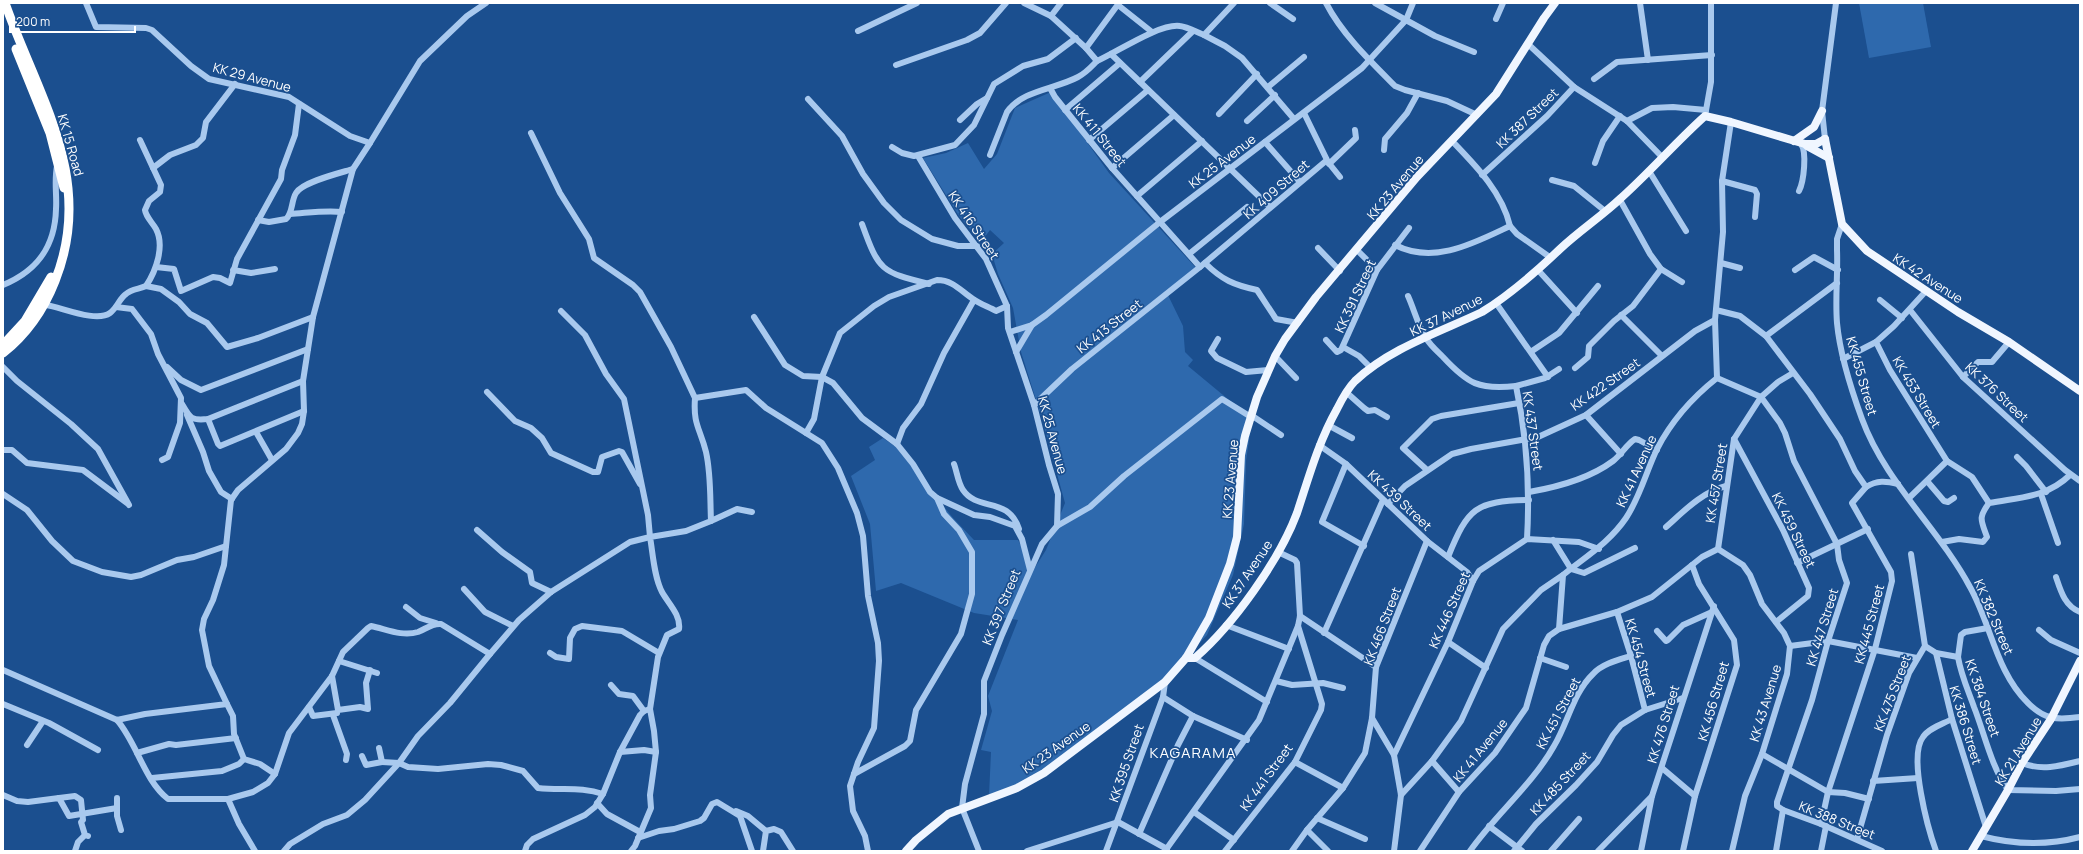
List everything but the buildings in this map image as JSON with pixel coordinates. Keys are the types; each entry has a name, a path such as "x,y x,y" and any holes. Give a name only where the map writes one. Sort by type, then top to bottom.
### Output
{"highway":[{"name":"KK 15 Road","path":"3,353 16,344 46,305 60,270 68,237 70,203 68,177 53,123 5,3"},
{"name":"KK 15 Road","path":"3,16 28,83 47,126 64,190 64,213 57,261 37,304 25,321 3,346"}],"main road":[{"name":"KK 23 Avenue","path":"906,851 938,820 962,808 1017,788 1037,777 1165,682 1191,658 1209,618 1230,564 1237,537 1241,455 1251,416 1268,370 1275,356 1298,323 1417,177 1477,115 1504,83 1544,18 1555,3"},
{"path":"1800,143 1814,127 1822,111"},
{"path":"1706,113 1800,143 1829,158"},
{"name":"KK 37 Avenue","path":"1191,658 1226,625 1248,598 1278,552 1296,514 1319,445 1328,425 1346,392 1355,381 1380,361 1476,315 1496,303 1538,270 1605,211 1620,200 1706,113"},
{"path":"1800,143 1816,144 1826,139 1842,224"},
{"name":"KK 42 Avenue","path":"1842,224 1867,251 1926,291 2009,342 2080,391"},
{"name":"KK 21 Avenue","path":"1972,851 2022,763 2050,719 2080,661"}],"street":[{"name":"KK 29 Avenue","path":"86,3 96,27 146,28 152,30 206,77 215,82 235,84 284,95 350,136 370,143"},
{"path":"244,759 236,738 233,716 208,666 202,630 204,619 213,600 224,565 227,526 232,499 238,490 286,449 298,433 304,411 303,381 312,317 353,169 400,97 420,61 468,16 486,3"},
{"path":"858,31 917,3"},
{"path":"896,65 967,40 980,33 1006,3"},
{"path":"1024,3 1051,16 1076,38 1097,61"},
{"path":"1051,16 1061,3"},
{"path":"1270,3 1293,19"},
{"path":"1326,3 1334,18 1370,60 1395,86 1418,94 1447,101 1477,115"},
{"path":"1375,3 1435,36 1474,52"},
{"name":"KK 25 Avenue","path":"1016,352 1032,325 1160,222 1294,119 1304,113 1370,60 1406,20 1413,3"},
{"path":"1496,19 1503,3"},
{"path":"1640,3 1648,60"},
{"path":"1627,121 1652,108 1673,107 1706,113 1711,82 1712,55 1710,3"},
{"path":"1826,139 1822,111 1836,3"},
{"path":"1086,48 1119,4 1152,32"},
{"path":"1204,35 1232,4"},
{"path":"990,155 1007,112 1011,106 1032,95 1078,77 1088,71 1097,61 1152,32 1172,26 1181,26 1204,35 1225,46 1242,58 1294,119"},
{"path":"1140,82 1193,31"},
{"path":"892,148 910,156 918,156 955,145 974,125 994,84 1023,66 1048,59 1076,38"},
{"name":"KK 387 Street","path":"1482,175 1547,116 1574,87 1528,44"},
{"path":"1111,54 1270,207"},
{"path":"1594,79 1617,62 1712,55"},
{"path":"1268,87 1304,58"},
{"path":"1065,110 1120,63"},
{"path":"1219,114 1257,74"},
{"path":"153,168 170,155 196,145 203,138 206,122 235,84"},
{"path":"1574,87 1627,121 1662,157"},
{"name":"KK 411 Street","path":"1050,88 1065,110 1112,168 1188,254 1202,265 1236,285 1258,290 1276,319 1298,323"},
{"path":"1089,140 1148,90"},
{"path":"1384,150 1385,139 1407,112 1418,94"},
{"path":"1247,121 1275,95"},
{"path":"960,120 977,104 987,98"},
{"path":"808,99 842,136 862,174 884,203 901,220 932,240 958,246 977,246"},
{"path":"156,267 174,269 181,291 213,277 220,278 230,283 233,270 258,220 281,179 282,170 295,135 300,104"},
{"name":"KK 409 Street","path":"1202,265 1300,182 1328,162 1304,113"},
{"path":"1112,168 1174,115"},
{"path":"1595,163 1603,141 1620,116"},
{"path":"1731,122 1722,180 1724,213 1721,263 1715,320 1717,378 1761,397"},
{"path":"1340,177 1328,162 1356,138 1355,130"},
{"path":"531,133 560,193 589,239 594,258 633,285 640,292 671,347 694,398 693,415 706,451 708,464 711,521"},
{"path":"140,140 161,185 161,190 149,201 145,210 158,236 159,249 156,267 146,286"},
{"path":"1137,196 1202,141"},
{"path":"1452,141 1482,175 1502,201 1507,209 1510,226 1517,234 1551,258"},
{"path":"1265,142 1300,182"},
{"path":"1799,191 1803,183 1805,153 1800,143"},
{"name":"KK 416 Street","path":"918,156 955,218 986,259 1007,306 1010,332"},
{"path":"3,285 28,272 40,258 48,244 55,224 55,178 58,164"},
{"path":"258,220 269,222 286,219 290,214 295,193 303,186 353,169"},
{"path":"1649,171 1686,231"},
{"path":"1552,180 1574,186 1605,211"},
{"path":"1722,180 1755,190 1757,194 1755,217"},
{"path":"1620,200 1650,254 1661,269 1682,282"},
{"path":"1188,254 1247,207"},
{"path":"290,214 322,213 329,211 342,212"},
{"path":"862,224 878,264 897,276 929,284"},
{"name":"KK 455 Street","path":"1842,224 1838,239 1837,323 1843,359 1862,421 1876,448 1898,484 1909,498"},
{"path":"1395,245 1411,252 1438,254 1510,226"},
{"name":"KK 391 Street","path":"1371,368 1359,356 1343,347 1376,270 1409,228"},
{"path":"1318,248 1340,271"},
{"path":"1356,250 1376,270"},
{"path":"1795,270 1814,257 1838,270"},
{"path":"1721,263 1740,268"},
{"name":"KK 413 Street","path":"1034,405 1072,369 1202,265"},
{"path":"233,270 251,273 275,269"},
{"path":"1576,368 1588,357 1589,346 1633,306 1661,269"},
{"path":"1538,270 1578,313"},
{"path":"806,433 814,420 822,377 840,333 889,297 937,280 948,281 974,300 996,311 1007,306"},
{"path":"1766,336 1837,283"},
{"path":"46,305 87,315 103,315 109,314 128,292 146,286 161,289 179,302 190,314 208,323 227,347 258,338 312,317"},
{"path":"1532,351 1559,332 1578,313 1598,286"},
{"path":"1843,359 1876,342 1910,310 1926,291"},
{"name":"KK 437 Street","path":"1408,296 1426,338 1454,369 1466,379 1478,385 1493,388 1516,386 1525,440 1529,492 1527,539"},
{"path":"896,444 903,428 920,404 944,353 974,300"},
{"path":"1880,300 1902,318"},
{"path":"1496,303 1532,351 1548,376"},
{"path":"116,307 132,309 151,334 158,354 186,411 209,471 221,492 232,499"},
{"path":"1716,310 1740,316 1766,336 1810,394 1840,439 1855,471 1866,487 1874,482 1884,481 1898,484"},
{"name":"KK 376 Street","path":"1910,310 1964,377 2070,475 2080,481"},
{"path":"525,851 527,845 533,839 585,815 595,807 620,752 647,710 659,653 664,639 667,635 679,629 680,624 659,584 650,537 648,515 641,485 640,471 624,399 606,374 585,335 561,311"},
{"name":"KK 422 Street","path":"1621,316 1662,356"},
{"path":"754,317 785,365 803,376 822,377 839,389 849,404 862,418 896,444 913,464 930,492 937,498 974,515 1004,521 1015,526 1020,532"},
{"name":"KK 422 Street","path":"1386,502 1427,470 1452,454 1471,449 1538,437 1586,415 1695,331 1715,320"},
{"name":"KK 25 Avenue","path":"1032,325 1010,332 1034,405 1047,458 1058,494 1056,526"},
{"path":"1218,339 1211,351 1217,358 1248,373 1268,370"},
{"path":"1326,340 1337,352 1343,347"},
{"name":"KK 453 Street","path":"1876,342 1890,370 1947,462 1972,478 1989,503"},
{"path":"1964,377 1978,362 1992,362 2009,342"},
{"path":"164,364 181,380 201,390 308,349"},
{"path":"1275,356 1296,378"},
{"path":"3,367 17,381 71,424 98,449 131,505 83,470 27,463 12,450 3,450"},
{"path":"1516,386 1548,376 1559,369"},
{"name":"KK 457 Street","path":"1718,549 1734,439 1761,397 1778,382 1793,373"},
{"name":"KK 41 Avenue","path":"1401,795 1432,761 1461,721 1503,629 1541,590 1599,549 1625,520 1633,508 1656,450 1681,413 1704,388 1717,378"},
{"path":"186,411 195,420 208,419 303,381"},
{"path":"694,398 746,390 766,408 822,443 849,492 857,513 863,536 868,596 878,643 879,661 874,728 850,786 852,811 865,836 868,851"},
{"path":"486,392 516,421 531,428 542,438 551,453 592,472 598,472 602,457 619,451 622,452 641,485"},
{"path":"1346,392 1368,411 1375,410 1387,417"},
{"name":"KK 447 Street","path":"1761,397 1785,433 1794,461 1837,544 1839,560 1847,583 1828,641 1812,700 1777,802 1778,806 1783,810 1776,851"},
{"path":"1030,570 1042,544 1056,526 1090,507 1124,476 1222,399 1281,435"},
{"path":"162,460 168,457 180,423 181,402"},
{"path":"1427,470 1403,448 1432,420 1441,416 1519,403"},
{"path":"208,419 220,446 304,411"},
{"path":"1586,415 1621,454"},
{"path":"1328,425 1352,438"},
{"path":"256,432 272,460"},
{"path":"1529,492 1558,486 1604,467 1621,454 1635,439 1656,450"},
{"name":"KK 459 Street","path":"1734,439 1769,502 1798,563 1810,593 1776,622"},
{"name":"KK 439 Street","path":"1319,445 1346,464 1427,540 1467,572 1473,581"},
{"path":"2017,457 2026,466 2044,493 2058,542"},
{"path":"1909,498 1947,462"},
{"name":"KK 397 Street","path":"954,464 959,484 967,495 978,501 1005,509 1012,515 1020,532 1030,570 984,681 984,714 965,784 962,808 979,851"},
{"path":"1346,464 1322,522 1364,546"},
{"path":"1942,542 1959,540 1983,542 1986,540 1980,518 1989,503 2044,493 2070,475"},
{"path":"1927,481 1944,501 1948,502 1954,498"},
{"path":"1666,527 1697,501 1719,488 1726,486"},
{"name":"KK 445 Street","path":"1821,851 1828,792 1875,649 1892,581 1888,565 1852,503 1866,487"},
{"path":"3,494 27,510 52,541 74,561 102,572 136,576 177,560 194,557 226,546"},
{"path":"854,774 899,750 910,741 916,710 961,634 972,594 972,552 959,530 944,514 937,498"},
{"name":"KK 382 Street","path":"1909,498 1942,542 1971,587 2000,662 2028,703 2050,719"},
{"path":"1448,557 1463,522 1470,513 1489,503 1529,500"},
{"path":"1324,633 1386,502"},
{"path":"284,851 290,844 323,824 347,815 365,800 399,762 418,736 450,703 513,626 551,592 630,542 650,537 676,534 711,521 737,509 752,512"},
{"path":"1798,563 1868,529"},
{"path":"478,530 502,552 530,572 532,582 551,592"},
{"path":"1527,539 1579,542 1599,549"},
{"name":"KK 446 Street","path":"1394,755 1448,642 1473,581 1479,571 1527,539"},
{"name":"KK 466 Street","path":"1292,851 1307,830 1343,788 1365,753 1372,718 1376,668 1427,540"},
{"path":"1553,540 1571,569 1584,572 1635,548"},
{"path":"1563,575 1559,628 1617,612 1652,597 1692,565 1718,549 1743,565 1750,575 1762,604 1776,622 1790,646 1828,641 1917,658"},
{"name":"KK 441 Street","path":"1225,851 1295,762 1321,710 1322,698 1316,685 1298,626 1300,616 1297,563 1295,560 1278,552"},
{"name":"KK 475 Street","path":"1857,839 1873,781 1909,673 1925,646 1910,554"},
{"name":"KK 456 Street","path":"1682,851 1695,796 1737,665 1734,640 1713,609 1692,565"},
{"path":"1467,572 1479,571"},
{"path":"2056,577 2064,599 2072,608 2080,612"},
{"path":"464,589 485,612 513,626"},
{"path":"406,607 420,618 446,626 490,654"},
{"path":"1657,631 1666,641 1683,625 1713,609"},
{"name":"KK 476 Street","path":"1640,851 1652,796 1713,609"},
{"name":"KK 454 Street","path":"1617,612 1631,656 1645,710"},
{"path":"1300,616 1376,668"},
{"path":"3,670 117,720 126,730 152,778 163,795 168,799 228,799 253,792 268,783 275,774 289,733 332,676 339,661 352,642 371,626 406,633 417,632 436,623"},
{"path":"1226,625 1289,649"},
{"path":"550,653 556,657 569,659 570,638 576,627 582,626 622,631 659,653"},
{"path":"1027,851 1118,822 1166,850 1260,720 1298,626"},
{"name":"KK 41 Avenue","path":"1420,851 1459,792 1495,753 1526,708 1540,658 1549,636 1559,628"},
{"path":"1925,646 1936,653 1958,657 1961,635 1965,632 1988,628"},
{"path":"2038,630 2051,640 2080,653"},
{"path":"1448,642 1486,668"},
{"name":"KK 43 Avenue","path":"1732,851 1745,796 1762,754 1787,674 1790,646"},
{"name":"KK 386 Street","path":"1936,653 1952,719 1986,827"},
{"name":"KK 451 Street","path":"1470,851 1489,826 1536,773 1555,746 1584,684 1593,673 1612,662 1631,656"},
{"name":"KK 384 Street","path":"1958,657 1964,684 1974,706 2000,778 2008,790"},
{"path":"1191,658 1267,702"},
{"path":"1540,658 1566,667"},
{"path":"339,661 377,673"},
{"path":"309,707 313,716 333,715 338,710 360,707 368,709 366,684 370,670"},
{"path":"332,676 338,710"},
{"path":"1276,681 1292,685 1326,684 1343,688"},
{"name":"KK 395 Street","path":"1106,851 1118,822 1153,719 1163,697 1165,682"},
{"path":"611,685 619,694 633,696 647,710 654,730 656,752 650,795 651,808 631,851"},
{"path":"1163,697 1193,716 1247,740"},
{"name":"KK 485 Street","path":"1517,850 1597,762 1613,735 1622,725 1645,710 1683,698"},
{"path":"3,704 43,721 98,750"},
{"path":"117,720 145,714 227,704"},
{"path":"333,715 347,754 346,760"},
{"path":"1139,834 1178,745 1193,716"},
{"path":"2050,719 2061,720 2080,717"},
{"path":"1372,718 1394,755 1401,795 1394,851"},
{"path":"1936,851 1931,838 1918,778 1918,750 1922,737 1934,728 1952,719"},
{"path":"27,745 43,721"},
{"path":"138,753 169,744 236,738"},
{"path":"379,748 382,762"},
{"path":"620,752 644,750 656,752"},
{"path":"1762,754 1828,792 1845,793 1869,799"},
{"path":"362,756 366,765 382,762 399,762 408,767 438,769 488,764 502,765 523,771 538,788 552,790 582,788 602,794"},
{"path":"244,759 260,764 275,774"},
{"path":"152,778 222,771 239,764 244,759"},
{"path":"1432,761 1459,792"},
{"path":"2022,763 2040,767 2055,767 2080,761"},
{"path":"1295,762 1343,788"},
{"path":"1662,768 1695,796"},
{"path":"1873,781 1918,778"},
{"path":"2008,790 2056,791 2080,789"},
{"path":"3,795 18,801 28,802 75,796 81,800 81,815 86,835 78,842 75,851"},
{"path":"1598,851 1652,796"},
{"path":"59,798 69,816 117,808"},
{"path":"118,798 117,816 121,830"},
{"path":"228,799 239,824 256,851"},
{"path":"597,803 607,814 639,835 674,829 700,821 704,818 712,804 720,802 740,816 752,851"},
{"path":"732,810 748,816 766,831"},
{"name":"KK 388 Street","path":"1783,810 1857,839 1869,848 1882,851"},
{"path":"1194,812 1234,840"},
{"path":"1318,818 1365,839"},
{"path":"1551,851 1579,819"},
{"path":"1489,826 1517,850"},
{"path":"766,831 774,828 781,832 793,851"},
{"path":"1307,830 1328,851"},
{"path":"763,851 766,831"},
{"path":"1981,836 2001,841 2037,844 2063,841 2080,837"}],"shaded area":[{"path":"1859,3 1923,3 1931,47 1869,58"},
{"path":"1051,92 1109,173 1196,268 1166,291 1183,326 1185,352 1193,360 1188,366 1252,419 1246,461 1244,524 1233,575 1207,635 1164,681 1033,778 989,796 991,752 981,750 992,711 988,696 1018,620 974,613 901,583 876,591 870,524 851,476 875,460 869,447 883,438 896,447 953,518 974,540 1018,540 1034,569 1046,550 1065,503 1042,419 1021,352 1013,308 998,274 992,254 1004,243 990,230 981,242 959,216 923,158 946,153 968,143 984,169 997,154 1015,108"}],"district":[{"name":"KAGARAMA","path":"1193,753"}]}
